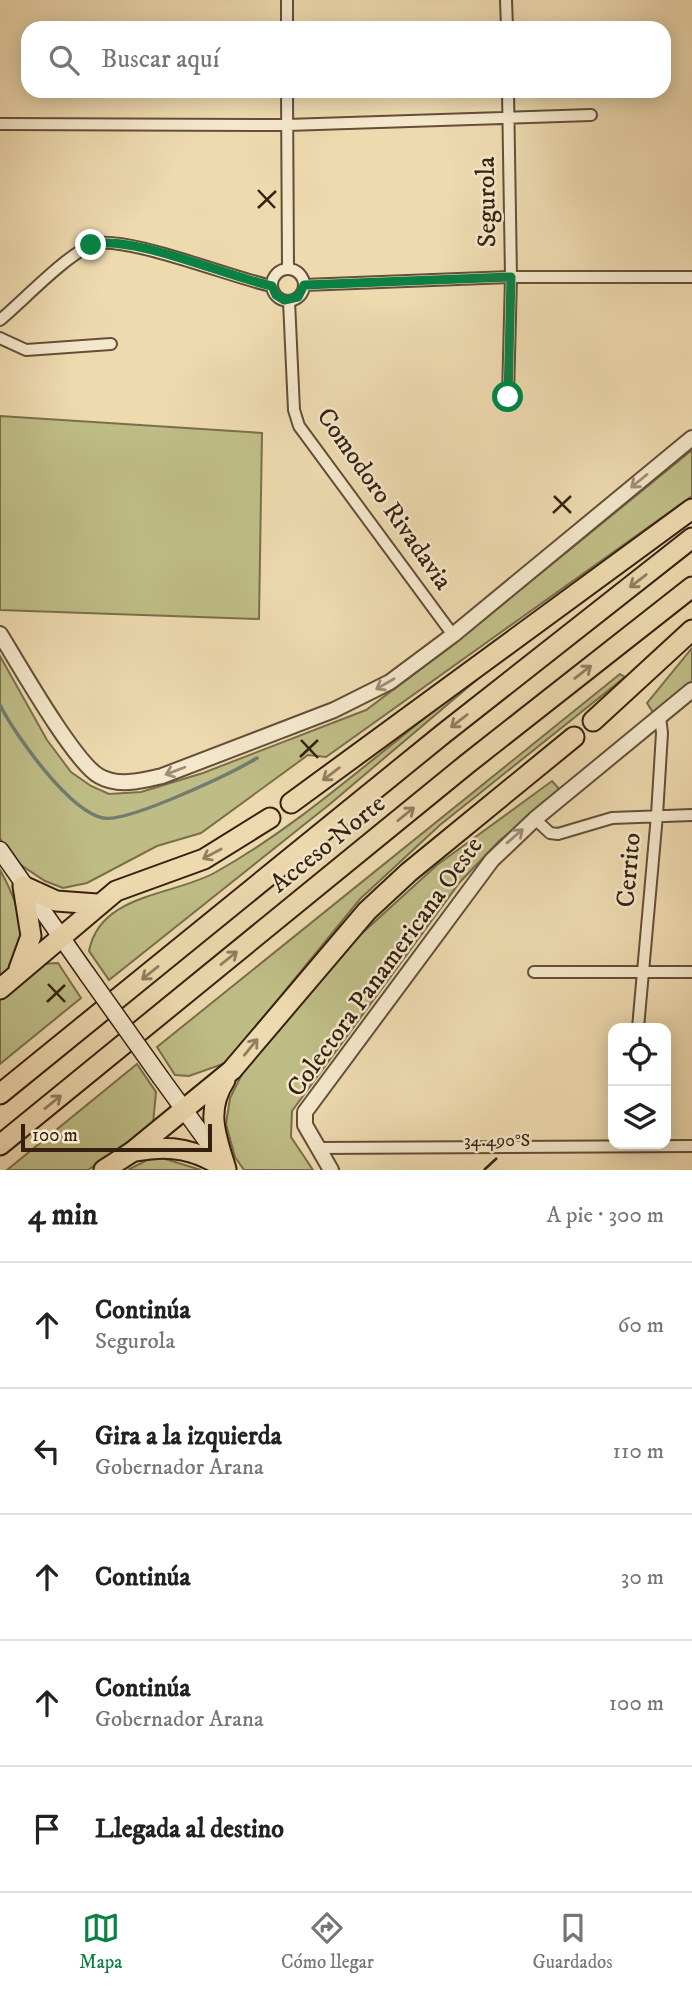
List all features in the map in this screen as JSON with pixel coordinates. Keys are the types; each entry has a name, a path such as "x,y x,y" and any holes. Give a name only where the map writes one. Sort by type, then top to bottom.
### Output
{"highway":[{"path":"291,803 692,509"},
{"name":"Acceso Norte","path":"0,1094 443,734 692,538"},
{"name":"Acceso Norte","path":"0,1145 456,773 692,587"},
{"path":"593,721 692,630"},
{"path":"227,1169 212,1111 216,1094 232,1070 367,911 409,872 574,737"},
{"path":"0,989 97,904 129,884 204,859 270,818"},
{"path":"23,886 56,901 97,904"},
{"path":"17,973 28,953 31,936 23,886"},
{"path":"104,1170 132,1152 232,1070"},
{"path":"132,1152 160,1146 182,1148 208,1157 227,1169"}],"main road":[{"path":"0,850 23,886 227,1169"}],"street":[{"path":"287,0 287,21"},
{"path":"506,0 507,21"},
{"path":"286,98 288,268"},
{"name":"Segurola","path":"508,397 511,277 509,98"},
{"path":"0,124 286,125 591,115"},
{"path":"0,320 79,252 100,242 126,244 240,280 272,286 280,298 289,301 301,294 304,285 301,275 288,268"},
{"path":"272,286 278,272 288,268"},
{"path":"304,285 511,277 692,277"},
{"name":"Comodoro Rivadavia","path":"289,301 294,410 299,426 453,635"},
{"path":"0,338 26,350 111,344"},
{"path":"0,634 75,751 97,775 113,782 139,782 162,776 334,710 390,682 453,635 692,438"},
{"name":"Colectora Panamericana Oeste","path":"318,1148 305,1125 305,1112 480,875 507,844 535,819 692,690"},
{"name":"Cerrito","path":"638,1023 657,815 662,733 660,717"},
{"path":"535,819 550,832 558,834 612,818 692,815"},
{"path":"534,972 692,972"},
{"path":"318,1148 608,1146"},
{"path":"671,1146 692,1146"},
{"path":"318,1148 326,1170"},
{"path":"318,1148 331,1170"}],"shaded area":[{"path":"0,416 262,433 259,619 0,610"},
{"path":"692,450 692,496 326,757 308,755 201,833 157,846 87,883 63,888 45,881 12,859 0,838 0,656 47,740 71,772 109,794 141,792 203,773 366,710 449,648"},
{"path":"545,622 330,804 109,980 89,951 96,932 108,918 141,899 216,872 259,846 341,786"},
{"path":"692,648 692,683 654,714 647,703"},
{"path":"620,674 625,677 440,825 360,899 226,1063 189,1076 175,1075 157,1047"},
{"path":"552,781 560,790 499,841 460,882 292,1111 291,1137 313,1170 244,1170 235,1157 226,1124 230,1098 243,1072 348,946 437,865"},
{"path":"0,870 18,912 21,940 11,967 0,979"},
{"path":"58,963 81,998 0,1064 0,998 39,964"},
{"path":"137,1064 156,1092 153,1124 88,1170 7,1170"},
{"path":"162,1158 201,1170 128,1170 147,1160"}],"waterway":[{"path":"0,705 30,752 59,787 89,812 103,818 134,813 156,805 204,785 257,758"}],"route":[{"path":"91,245 100,242 126,244 240,280 272,286 276,295 289,301 301,294 304,285 511,277 508,397"}]}
